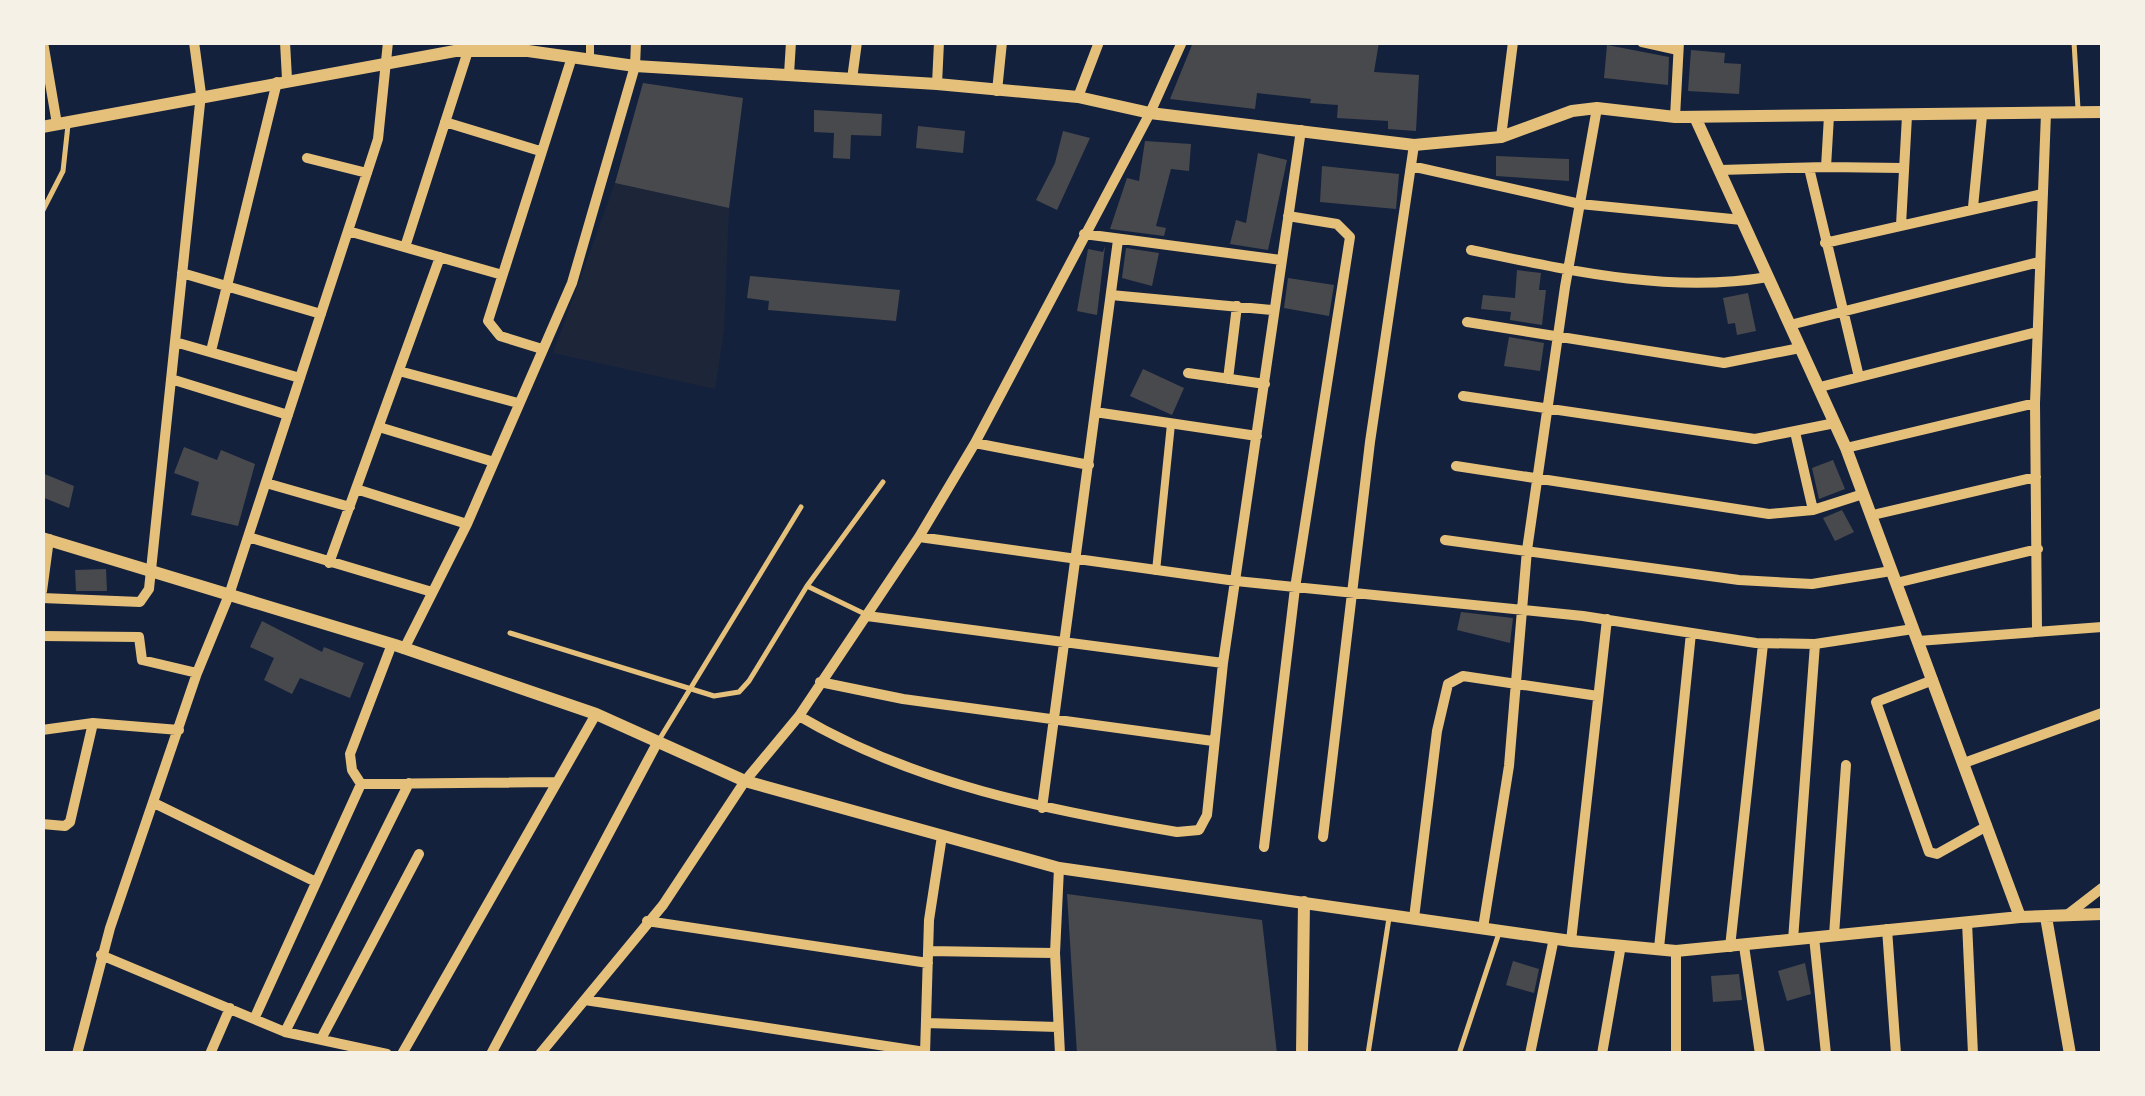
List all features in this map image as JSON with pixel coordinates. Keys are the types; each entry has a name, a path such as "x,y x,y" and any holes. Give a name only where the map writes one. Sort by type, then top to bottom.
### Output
{"street":[{"path":"43,42 56,124 459,48 534,47 635,66 937,84 1078,97 1150,113 1414,145 1501,137 1572,111 1597,108 1676,117 2102,112"},
{"path":"194,42 201,94 153,569 148,595 140,602 42,594 46,538 153,569 398,647 596,714 656,745 745,780 1059,868 1572,941 1676,951 2020,917 2102,914"},
{"path":"211,351 282,81 285,42"},
{"path":"77,1054 101,954 229,595 378,140 388,42"},
{"path":"590,42 590,60"},
{"path":"360,784 352,770 350,754 398,647 467,524 572,283 635,66 636,42"},
{"path":"789,74 792,42"},
{"path":"852,79 857,42"},
{"path":"937,84 939,42"},
{"path":"997,91 1002,42"},
{"path":"1078,97 1099,42"},
{"path":"540,1054 663,905 745,780 799,716 919,538 975,443 1150,113 1182,42"},
{"path":"1501,137 1513,42"},
{"path":"1642,42 1678,46 1676,117"},
{"path":"404,247 445,122 459,48"},
{"path":"542,349 500,336 490,327 500,274 572,57"},
{"path":"1482,928 1518,685 1527,550 1568,270 1597,108"},
{"path":"2037,630 2035,403 2046,113"},
{"path":"1826,167 1829,116"},
{"path":"1902,224 1907,116"},
{"path":"1973,207 1982,116"},
{"path":"1695,117 1846,448 2020,917"},
{"path":"445,122 540,151"},
{"path":"799,716 929,774 1042,808 1194,833 1207,814 1223,663 1301,130"},
{"path":"1323,837 1352,593 1414,145"},
{"path":"307,158 367,172"},
{"path":"1410,166 1580,204 1742,220"},
{"path":"1809,168 1860,377"},
{"path":"1720,170 1902,168"},
{"path":"1825,243 2042,194"},
{"path":"1264,847 1295,588 1350,237 1337,224 1288,216"},
{"path":"348,231 500,274"},
{"path":"1084,234 1280,260"},
{"path":"1042,808 1118,240"},
{"path":"1471,250 1568,270 1722,285 1768,278"},
{"path":"329,564 440,257"},
{"path":"1790,325 2039,262"},
{"path":"182,272 321,314"},
{"path":"1111,295 1272,310"},
{"path":"1228,379 1237,306"},
{"path":"1467,322 1724,364 1800,348"},
{"path":"1820,387 2037,332"},
{"path":"174,342 300,378"},
{"path":"399,371 518,403"},
{"path":"1188,373 1264,384"},
{"path":"171,380 288,415"},
{"path":"1463,396 1755,439 1835,423"},
{"path":"1846,448 2035,403"},
{"path":"1095,412 1257,436"},
{"path":"1156,571 1172,424"},
{"path":"378,427 494,462"},
{"path":"1795,432 1813,510"},
{"path":"975,443 1089,465"},
{"path":"1456,466 1769,514 1813,510 1863,494"},
{"path":"1873,515 2036,477"},
{"path":"266,483 350,506"},
{"path":"356,489 467,524"},
{"path":"248,538 432,592"},
{"path":"919,538 1295,588 1523,609 1763,644 2102,627"},
{"path":"1444,540 1812,584 1893,577 2038,549"},
{"path":"867,616 1223,663"},
{"path":"1572,941 1607,620"},
{"path":"1660,948 1691,633"},
{"path":"42,636 139,636 142,660 198,674"},
{"path":"1760,1054 1737,946 1763,644"},
{"path":"1794,940 1816,644"},
{"path":"1414,918 1437,731 1448,684 1463,676 1598,696"},
{"path":"1933,680 1876,702 1928,852 1937,854 1987,826"},
{"path":"820,682 1213,741"},
{"path":"1964,763 2102,713"},
{"path":"402,1054 596,714"},
{"path":"42,730 93,723 179,730"},
{"path":"42,824 60,827 70,822 93,723"},
{"path":"491,1054 656,745"},
{"path":"1834,935 1846,766"},
{"path":"360,784 555,782"},
{"path":"255,1018 360,784"},
{"path":"284,1032 408,784"},
{"path":"154,803 316,882"},
{"path":"585,1000 925,1053 928,957 942,836"},
{"path":"320,1039 419,854"},
{"path":"1059,868 1055,953 1060,1054"},
{"path":"2066,916 2102,888"},
{"path":"1302,1054 1304,902"},
{"path":"2046,916 2070,1054"},
{"path":"647,921 928,957 1055,953"},
{"path":"1967,922 1973,1054"},
{"path":"1887,929 1896,1054"},
{"path":"1530,1054 1554,938"},
{"path":"1814,938 1826,1054"},
{"path":"1602,1054 1621,945"},
{"path":"1676,951 1676,1054"},
{"path":"101,954 284,1032 348,1049 387,1054"},
{"path":"210,1054 230,1008"},
{"path":"926,1023 1058,1027"}],"lane":[{"path":"2074,42 2078,112"},
{"path":"42,212 62,171 56,124"},
{"path":"510,633 690,692 714,696 739,692 807,586 883,482"},
{"path":"656,745 800,507"},
{"path":"807,586 867,616"},
{"path":"1368,1054 1389,914"},
{"path":"1459,1054 1500,931"}],"shaded area":[{"path":"615,183 729,208 724,330 715,389 553,353"}],"building":[{"path":"1379,42 1374,72 1419,75 1416,131 1388,129 1388,121 1337,118 1338,105 1310,103 1311,99 1257,93 1255,109 1170,99 1192,45"},
{"path":"1607,45 1669,57 1668,85 1604,78"},
{"path":"1691,50 1725,53 1724,63 1741,64 1739,94 1688,91"},
{"path":"643,83 743,98 729,208 615,183"},
{"path":"814,110 882,114 881,136 851,135 850,159 833,158 834,133 814,132"},
{"path":"918,126 965,131 963,153 916,148"},
{"path":"1063,131 1090,138 1057,210 1036,200 1055,163"},
{"path":"1145,141 1191,144 1189,171 1171,169 1156,226 1166,228 1164,236 1110,229 1127,178 1139,181"},
{"path":"1258,153 1287,160 1268,250 1230,244 1236,220 1246,223"},
{"path":"1496,156 1569,159 1569,181 1496,176"},
{"path":"1322,166 1399,174 1396,209 1320,202"},
{"path":"1105,246 1097,315 1077,311 1088,249 1103,252"},
{"path":"1126,248 1159,253 1152,286 1122,278"},
{"path":"1517,270 1541,273 1539,290 1546,290 1542,325 1510,320 1511,312 1481,309 1483,295 1515,298"},
{"path":"750,276 900,290 896,321 768,310 769,301 747,298"},
{"path":"1288,278 1334,285 1329,316 1284,308"},
{"path":"1748,293 1756,331 1737,335 1735,323 1728,324 1723,298"},
{"path":"1509,337 1544,343 1540,371 1504,366"},
{"path":"1143,369 1184,388 1172,415 1130,396"},
{"path":"184,447 217,460 221,450 255,464 238,526 191,515 199,482 174,473"},
{"path":"1833,460 1845,489 1819,499 1812,468"},
{"path":"42,473 74,486 69,508 42,497"},
{"path":"1842,510 1854,532 1835,541 1823,518"},
{"path":"106,569 107,591 76,591 75,570"},
{"path":"1461,612 1513,618 1510,643 1457,630"},
{"path":"262,621 322,652 324,647 364,663 350,698 300,678 292,694 264,680 274,658 250,647"},
{"path":"1067,894 1262,920 1277,1054 1077,1054"},
{"path":"1513,961 1539,969 1534,993 1506,985"},
{"path":"1805,963 1811,994 1787,1001 1778,971"},
{"path":"1739,974 1742,1000 1713,1002 1711,976"}]}
